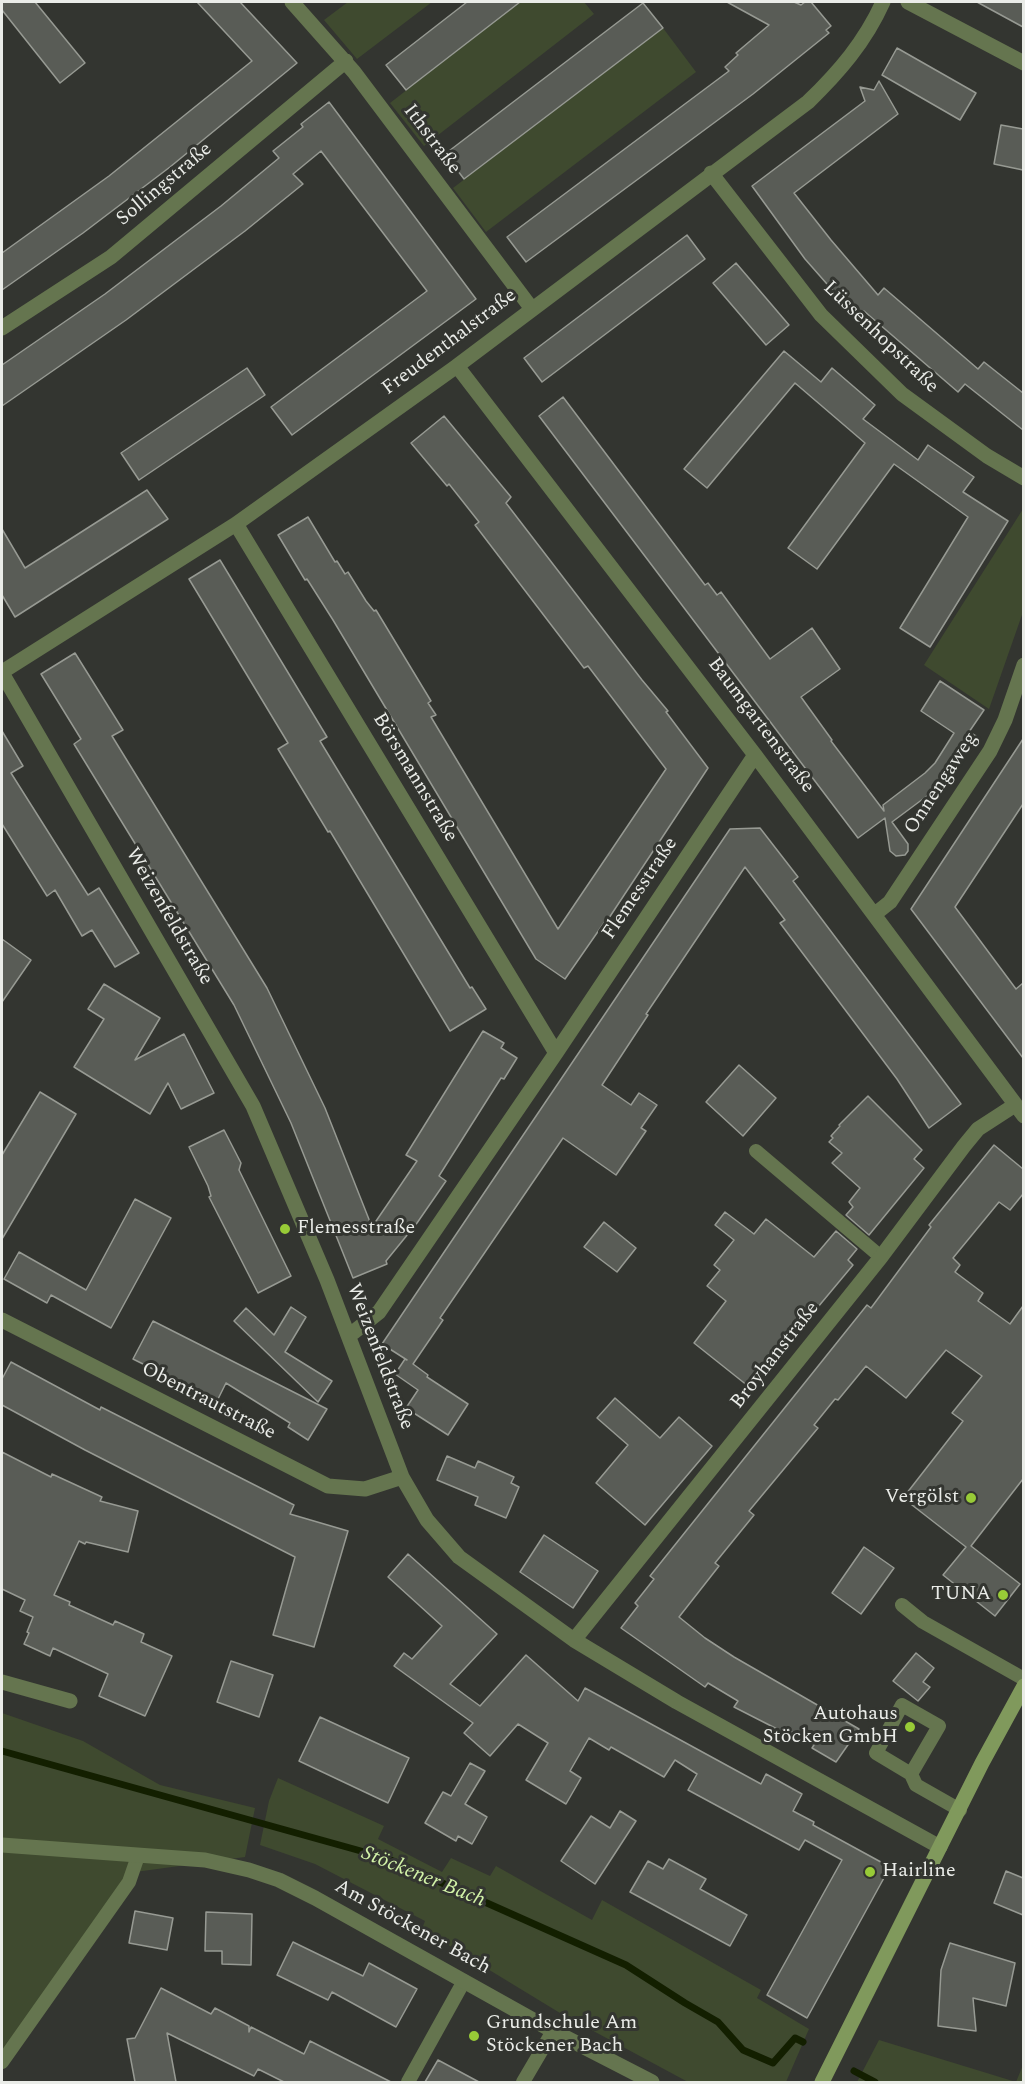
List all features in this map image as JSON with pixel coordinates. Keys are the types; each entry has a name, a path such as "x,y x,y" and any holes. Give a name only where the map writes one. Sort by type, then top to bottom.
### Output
{"street":[{"name":"Ithstraße","path":"292,2 346,61 532,309"},
{"name":"Freudenthalstraße","path":"2,672 236,524 457,366 808,102 834,78 857,50 883,2"},
{"path":"908,2 1023,63"},
{"name":"Sollingstraße","path":"2,328 111,257 346,61"},
{"name":"Lüssenhopstraße","path":"711,173 814,307 837,331 902,394 987,456 1023,478"},
{"name":"Baumgartenstraße","path":"457,366 875,914 1019,1111"},
{"name":"Börsmannstraße","path":"236,524 556,1053"},
{"name":"Onnengaweg","path":"875,914 890,902 990,751 1005,720 1023,665"},
{"name":"Weizenfeldstraße","path":"2,672 253,1106 302,1216 350,1335 402,1477 427,1520 459,1557 574,1640 687,1708 940,1847"},
{"name":"Flemesstraße","path":"350,1335 379,1312 755,755"},
{"name":"Broyhanstraße","path":"574,1640 881,1257 978,1129 1019,1111"},
{"name":"Obentrautstraße","path":"2,1320 328,1486 365,1489 402,1477"},
{"path":"2,1682 69,1701"},
{"path":"822,2082 1023,1686"},
{"name":"Am Stöckener Bach","path":"2,1845 205,1860 249,1870 279,1880 553,2031 652,2082"}],"lane":[{"path":"756,1151 881,1257"},
{"path":"902,1605 923,1622 1023,1679"},
{"path":"912,1774 939,1726 902,1705 876,1752 912,1774 916,1785 960,1810"},
{"path":"2,2062 129,1882 138,1856"},
{"path":"408,2082 464,1981"},
{"path":"523,2082 553,2031"}],"green space":[{"path":"348,2 432,2 357,59 324,20"},
{"path":"520,2 584,2 594,14 424,146 390,103"},
{"path":"663,28 696,72 486,232 453,188"},
{"path":"1023,509 1023,612 989,709 924,665"},
{"path":"2,1713 83,1741 160,1785 255,1808 245,1857 128,1873 2,2055"},
{"path":"278,1778 384,1826 378,1839 442,1872 451,1858 490,1876 496,1866 592,1920 602,1900 761,1990 757,1998 809,2029 786,2082 688,2082 560,2013 422,1929 425,1921 315,1864 260,1845 269,1801"},
{"path":"879,2040 1016,2082 857,2082"},
{"path":"1023,2065 1023,2082 1016,2082"}],"building":[{"path":"2,2 35,2 85,63 60,83 2,10"},
{"path":"197,2 240,2 297,63 170,167 83,233 2,290 2,253 109,176 252,61"},
{"path":"467,2 520,2 406,90 386,65"},
{"path":"727,2 794,2 801,5 811,2 831,26 826,30 829,33 753,94 526,262 507,237 729,71 725,67 738,55 736,53 769,25"},
{"path":"977,2 1023,2 1023,27"},
{"path":"643,3 663,28 464,179 445,154"},
{"path":"897,48 976,93 960,120 882,75"},
{"path":"879,81 898,114 794,193 878,295 884,288 978,369 984,362 1023,393 1023,430 965,384 958,392 864,311 856,317 805,259 752,186 865,101 860,87 874,90"},
{"path":"329,102 476,299 292,435 271,407 427,291 321,151 293,174 303,184 245,231 126,320 2,406 2,365 105,294 221,206 279,158 273,151 303,127 301,124"},
{"path":"1001,125 1023,129 1023,170 994,164"},
{"path":"687,235 705,259 542,382 524,358"},
{"path":"736,263 789,325 766,345 713,283"},
{"path":"784,351 821,382 832,368 875,405 863,419 918,460 928,445 974,477 963,492 1008,521 930,647 900,628 968,517 894,464 817,569 788,548 865,443 795,383 707,488 684,469"},
{"path":"247,368 265,395 139,480 121,453"},
{"path":"563,397 705,585 708,583 717,595 721,592 770,659 812,628 840,669 801,697 884,811 883,805 935,763 954,733 921,711 940,681 984,710 969,732 976,736 950,774 931,793 892,822 908,844 908,851 905,855 896,856 890,851 885,818 858,838 539,416"},
{"path":"444,416 511,497 506,503 668,711 666,712 708,768 607,921 565,979 536,959 333,620 278,535 308,517 335,562 337,561 345,574 348,572 366,601 374,611 376,610 431,701 428,703 436,715 431,717 558,929 666,769 588,666 584,668 475,525 479,522 449,484 447,486 411,443"},
{"path":"147,490 168,519 15,617 2,595 2,529 25,568"},
{"path":"220,560 327,737 320,741 470,988 472,987 486,1009 450,1031 278,749 288,743 189,579"},
{"path":"75,653 123,730 112,736 267,988 325,1108 372,1227 417,1161 406,1155 483,1031 504,1043 501,1048 517,1058 504,1079 501,1078 439,1176 446,1181 417,1223 386,1261 387,1264 353,1278 291,1123 234,1005 74,744 81,739 41,674"},
{"path":"2,731 23,766 11,773 88,895 99,888 139,953 115,967 92,930 82,936 55,890 47,896 2,824"},
{"path":"1023,739 1023,804 955,907 1016,989 1023,983 1023,1058 911,909"},
{"path":"760,828 798,877 793,881 961,1104 929,1128 897,1079 780,923 785,920 745,867 646,1014 648,1015 602,1085 631,1105 639,1093 657,1105 641,1128 646,1131 616,1175 563,1138 440,1318 443,1320 413,1364 428,1375 427,1377 468,1404 448,1435 406,1408 418,1390 395,1374 405,1359 407,1360 382,1344 730,829"},
{"path":"2,939 31,960 2,1002"},
{"path":"104,984 160,1018 135,1060 184,1034 214,1093 181,1109 168,1083 150,1114 74,1067 104,1019 88,1009"},
{"path":"739,1065 776,1098 743,1136 706,1102"},
{"path":"40,1092 76,1114 2,1239 2,1155"},
{"path":"868,1096 922,1150 914,1159 924,1168 869,1235 846,1215 853,1207 849,1202 860,1188 832,1163 842,1153 829,1142 839,1125"},
{"path":"224,1130 241,1163 239,1170 291,1276 258,1293 209,1197 211,1196 208,1186 189,1147"},
{"path":"994,1145 1023,1169 1023,1194 1010,1210 999,1202 953,1258 960,1265 955,1272 983,1293 978,1301 1010,1324 1023,1306 1023,1479 971,1546 1020,1584 995,1616 943,1575 966,1547 903,1498 963,1421 952,1413 982,1376 946,1350 906,1398 866,1366 814,1425 818,1428 749,1511 754,1515 715,1563 719,1566 679,1617 734,1657 859,1729 836,1762 812,1748 814,1745 783,1727 781,1731 734,1707 738,1701 708,1683 705,1687 621,1628 638,1606 635,1603 654,1579 650,1576 867,1305 871,1308 931,1227 929,1225"},
{"path":"135,1199 171,1218 111,1328 51,1295 47,1303 4,1279 19,1252 86,1290"},
{"path":"725,1212 754,1234 766,1219 814,1257 836,1231 857,1249 848,1260 853,1265 793,1337 789,1334 748,1386 694,1343 726,1301 707,1286 720,1270 714,1265 734,1240 715,1225"},
{"path":"604,1222 636,1248 617,1272 584,1247"},
{"path":"291,1307 306,1317 285,1352 332,1381 318,1402 234,1321 246,1308 274,1335"},
{"path":"153,1321 327,1409 308,1440 288,1427 290,1423 226,1383 217,1401 133,1359"},
{"path":"11,1362 100,1410 101,1407 294,1505 290,1514 348,1531 314,1647 273,1635 295,1557 2,1405 2,1379"},
{"path":"615,1398 660,1438 679,1417 712,1446 645,1525 596,1483 628,1445 597,1418"},
{"path":"2,1452 51,1477 52,1474 102,1497 100,1501 138,1511 128,1552 79,1541 54,1595 70,1602 69,1605 113,1625 115,1621 144,1634 141,1642 172,1656 145,1716 99,1696 108,1674 53,1648 50,1656 24,1644 33,1617 20,1611 25,1600 2,1589"},
{"path":"447,1456 475,1468 478,1461 514,1477 511,1483 519,1487 506,1518 475,1505 478,1497 437,1480"},
{"path":"544,1535 598,1571 573,1608 520,1572"},
{"path":"864,1547 894,1568 861,1614 832,1593"},
{"path":"408,1554 497,1634 450,1684 480,1706 526,1655 578,1701 585,1688 761,1784 766,1774 802,1794 793,1811 814,1822 813,1825 890,1867 807,2018 767,1995 842,1860 805,1840 799,1850 688,1790 697,1774 675,1760 664,1777 611,1747 609,1750 589,1738 570,1771 581,1778 566,1804 526,1780 548,1743 518,1724 490,1756 464,1733 473,1723 394,1666 404,1653 412,1659 442,1626 388,1577"},
{"path":"916,1653 934,1668 923,1682 930,1687 918,1701 893,1681"},
{"path":"231,1661 273,1675 259,1717 217,1702"},
{"path":"320,1717 409,1758 388,1803 299,1761"},
{"path":"470,1763 485,1771 465,1804 487,1817 472,1844 458,1836 456,1841 425,1823 443,1792 451,1796"},
{"path":"620,1811 636,1821 595,1884 561,1861 591,1816 610,1828"},
{"path":"669,1859 706,1879 700,1889 747,1915 730,1946 630,1892 648,1861 663,1869"},
{"path":"1006,1871 1023,1878 1023,1915 994,1903"},
{"path":"135,1911 173,1918 167,1950 129,1943"},
{"path":"206,1912 252,1914 251,1965 222,1964 222,1951 205,1951"},
{"path":"293,1942 363,1976 369,1963 417,1989 396,2027 332,1992 328,2000 277,1975"},
{"path":"950,1943 1015,1963 1006,2006 973,1998 976,2031 938,2026 941,1970"},
{"path":"161,1988 211,2014 215,2008 249,2026 249,2032 251,2027 304,2054 310,2041 391,2082 284,2082 258,2069 254,2076 167,2033 176,2082 135,2082 127,2039 135,2038"},
{"path":"438,2060 479,2082 425,2082"}],"waterway":[{"name":"Stöckener Bach","path":"2,1751 386,1858 626,1965 718,2022 743,2050 773,2063 795,2038 803,2042"},
{"name":"Stöckener Bach","path":"854,2071 875,2082"}],"place":[{"name":"Flemesstraße","path":"285,1229"},
{"name":"Vergölst","path":"971,1498"},
{"name":"TUNA","path":"1003,1595"},
{"name":"Autohaus Stöcken GmbH","path":"910,1727"},
{"name":"Hairline","path":"870,1872"},
{"name":"Grundschule Am Stöckener Bach","path":"474,2036"}]}
